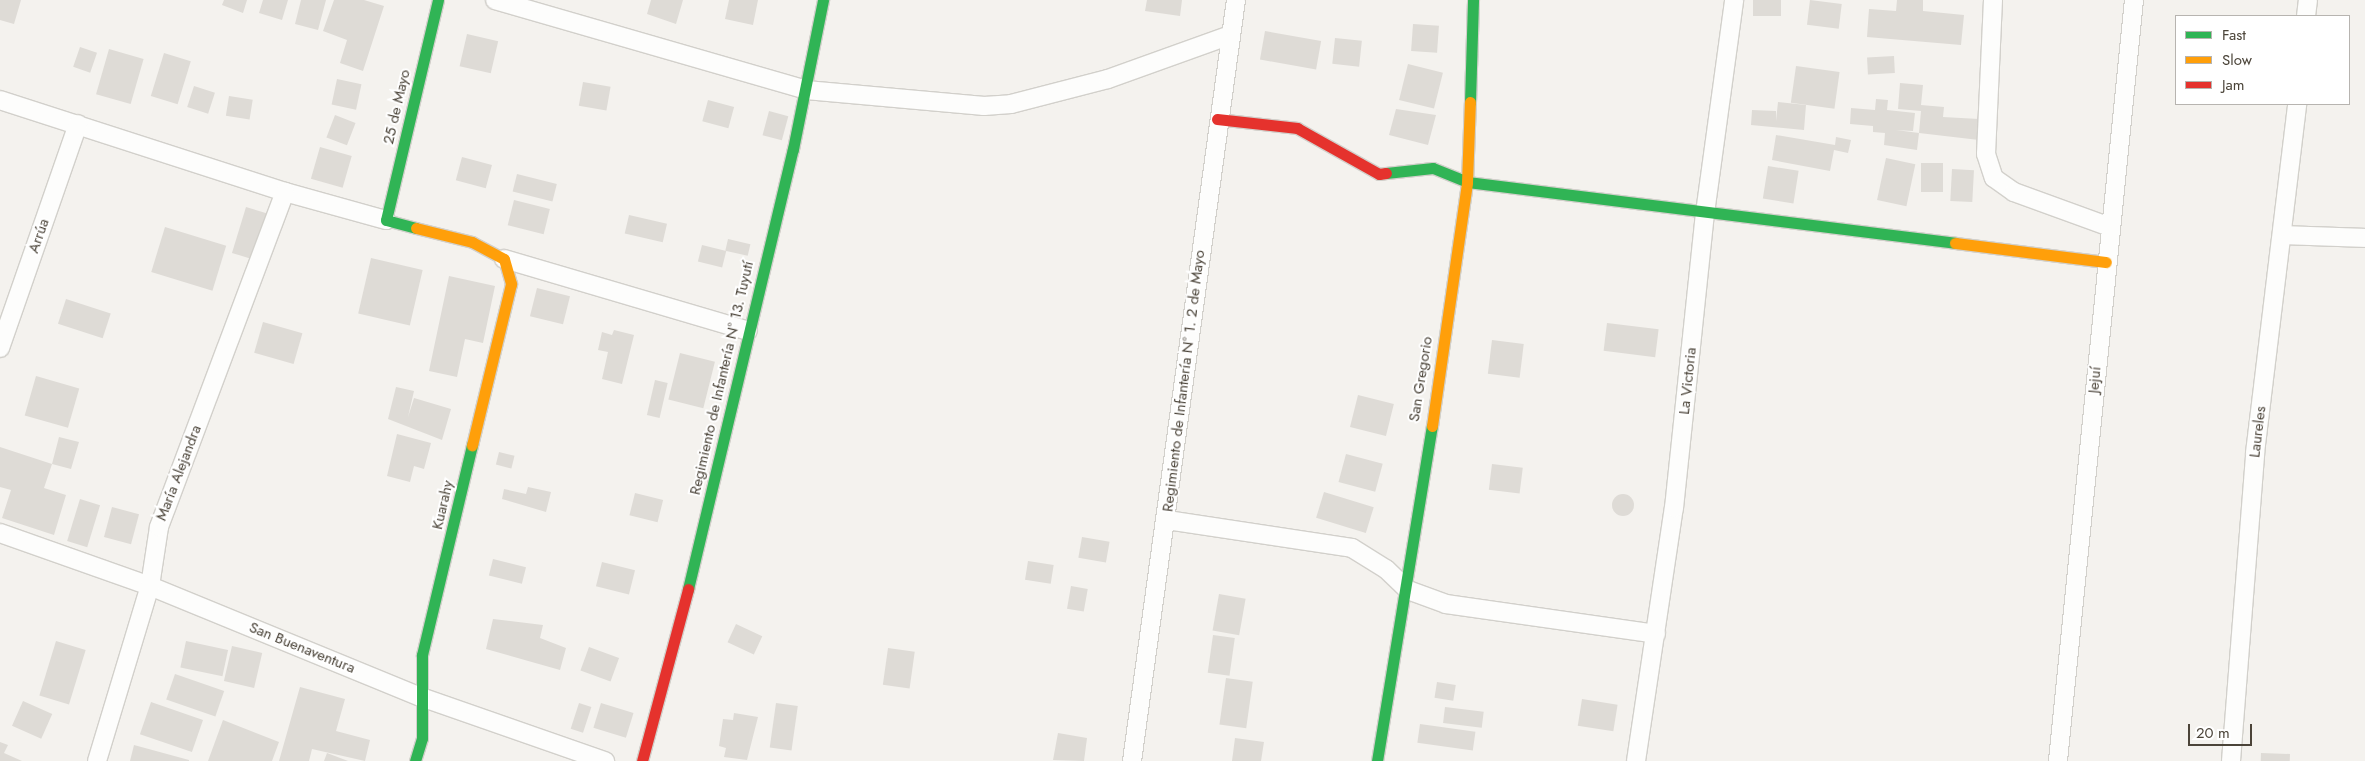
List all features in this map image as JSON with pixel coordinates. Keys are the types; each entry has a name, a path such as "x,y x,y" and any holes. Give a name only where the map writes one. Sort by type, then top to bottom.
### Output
{"street":[{"name":"25 de Mayo","path":"386,220 438,0"},
{"path":"495,0 806,90 984,106 1011,104 1140,69 1230,35"},
{"name":"Regimiento de Infantería N° 13. Tuyutí","path":"642,761 698,552 748,330 806,90 823,0"},
{"name":"Regimiento de Infantería N° 1. 2 de Mayo","path":"1132,761 1141,676 1167,520 1217,119 1236,0"},
{"name":"San Gregorio","path":"1377,761 1408,590 1467,182 1473,0"},
{"name":"La Victoria","path":"1636,761 1656,634 1704,213 1734,0"},
{"path":"1992,0 1986,154 1994,178 2014,192 2110,227"},
{"name":"Jejuí","path":"2058,761 2106,262 2134,0"},
{"path":"2306,15 2308,0"},
{"path":"0,100 285,192 472,242 504,259 748,330"},
{"name":"Laureles","path":"2231,761 2255,453 2283,235 2297,105"},
{"path":"1217,119 1297,128 1379,174 1433,168 1467,182 2106,262"},
{"name":"Arrúa","path":"0,348 78,124"},
{"name":"María Alejandra","path":"97,761 150,586 159,527 285,192"},
{"path":"2283,235 2365,238"},
{"name":"Kuarahy","path":"415,761 422,738 422,655 511,284 504,259"},
{"path":"1167,520 1352,548 1386,569 1408,590 1446,604 1656,634"},
{"name":"San Buenaventura","path":"0,533 150,586 421,697 605,761"}],"building":[{"path":"0,0 21,0 14,24 0,20"},
{"path":"224,0 247,0 243,13 222,5"},
{"path":"263,0 288,0 282,20 259,13"},
{"path":"301,0 326,0 318,30 295,24"},
{"path":"334,0 364,0 384,6 363,71 340,63 347,40 323,31"},
{"path":"651,0 683,0 676,24 647,14"},
{"path":"729,0 758,0 753,25 725,19"},
{"path":"1147,0 1182,0 1180,16 1145,11"},
{"path":"1753,0 1781,0 1781,16 1753,16"},
{"path":"1810,0 1842,4 1839,29 1807,25"},
{"path":"1897,0 1923,0 1923,11 1964,15 1961,45 1867,37 1869,9 1896,11"},
{"path":"1413,24 1439,26 1437,53 1411,51"},
{"path":"1265,31 1321,41 1316,69 1260,60"},
{"path":"467,34 498,41 491,73 460,66"},
{"path":"1335,38 1362,41 1359,67 1332,64"},
{"path":"80,47 97,53 90,73 73,67"},
{"path":"109,49 144,59 131,104 96,94"},
{"path":"164,53 191,61 178,104 151,96"},
{"path":"1894,56 1895,73 1868,74 1867,57"},
{"path":"1408,64 1443,73 1434,109 1399,100"},
{"path":"1796,66 1840,72 1834,109 1791,103"},
{"path":"337,79 361,84 356,110 332,104"},
{"path":"583,82 611,87 606,110 579,106"},
{"path":"1900,83 1923,85 1921,105 1944,107 1943,117 1979,119 1979,140 1919,133 1921,111 1898,109"},
{"path":"194,86 215,93 208,114 187,107"},
{"path":"229,96 253,100 250,120 226,116"},
{"path":"1876,99 1888,100 1887,110 1915,113 1913,131 1896,130 1919,133 1917,150 1884,145 1885,133 1873,132 1873,126 1850,124 1851,108 1875,110"},
{"path":"708,100 734,107 728,128 702,121"},
{"path":"1778,102 1806,105 1804,130 1751,125 1752,110 1776,111 1776,121"},
{"path":"1396,109 1436,115 1428,145 1389,135"},
{"path":"769,111 788,116 782,140 763,135"},
{"path":"335,115 356,123 347,145 326,137"},
{"path":"1776,135 1835,145 1836,137 1851,140 1848,153 1834,150 1830,171 1772,160"},
{"path":"320,147 352,156 343,188 311,179"},
{"path":"462,157 492,165 486,188 456,180"},
{"path":"1886,158 1915,164 1906,206 1877,200"},
{"path":"1921,163 1943,163 1943,192 1921,192"},
{"path":"1768,166 1799,171 1793,203 1763,199"},
{"path":"1952,169 1974,170 1972,202 1950,201"},
{"path":"517,174 557,184 552,201 513,191"},
{"path":"514,200 550,209 544,234 508,225"},
{"path":"246,207 269,214 255,260 232,253"},
{"path":"629,215 667,224 663,242 625,234"},
{"path":"165,227 226,246 212,291 151,272"},
{"path":"728,239 750,244 748,256 725,251"},
{"path":"702,245 726,251 722,268 698,261"},
{"path":"371,258 423,270 410,325 358,314"},
{"path":"449,276 495,286 483,343 465,339 457,377 429,371"},
{"path":"537,288 570,296 563,324 530,316"},
{"path":"66,299 111,314 103,338 58,324"},
{"path":"263,322 302,333 294,364 254,353"},
{"path":"1607,323 1659,329 1655,357 1604,351"},
{"path":"614,330 634,335 622,384 602,379 608,352 598,350 602,332 612,335"},
{"path":"1492,340 1524,344 1520,378 1488,374"},
{"path":"680,353 715,362 703,408 668,400"},
{"path":"36,376 79,388 68,428 25,415"},
{"path":"655,380 668,383 660,418 647,415"},
{"path":"396,387 414,391 408,417 414,398 451,409 442,440 388,419"},
{"path":"1358,395 1394,404 1386,436 1350,427"},
{"path":"397,434 431,443 424,469 414,466 410,482 387,476"},
{"path":"59,437 79,442 71,469 52,464"},
{"path":"0,447 52,464 44,488 66,495 54,535 2,518 11,490 0,487"},
{"path":"499,452 515,456 511,468 496,465"},
{"path":"1346,454 1383,464 1375,492 1338,482"},
{"path":"1492,464 1523,468 1520,494 1489,490"},
{"path":"528,487 551,492 546,512 502,499 504,489 526,494"},
{"path":"1324,492 1374,507 1366,533 1316,518"},
{"path":"635,493 663,500 658,522 629,515"},
{"path":"1623,494 1631,497 1634,505 1631,513 1623,516 1615,513 1612,505 1615,497"},
{"path":"80,499 100,505 87,547 67,541"},
{"path":"112,507 139,514 131,544 104,537"},
{"path":"1082,537 1110,542 1106,563 1078,558"},
{"path":"493,559 526,567 522,584 489,575"},
{"path":"1028,561 1054,565 1051,584 1025,580"},
{"path":"602,562 635,570 629,594 596,586"},
{"path":"1071,586 1088,589 1084,612 1067,609"},
{"path":"1219,594 1246,599 1239,635 1213,630"},
{"path":"493,619 543,625 540,638 566,648 560,670 486,649"},
{"path":"736,624 762,636 754,654 728,642"},
{"path":"1213,635 1235,638 1229,676 1208,673"},
{"path":"56,641 86,650 69,705 39,696"},
{"path":"186,641 228,650 222,676 180,667"},
{"path":"232,646 262,653 254,688 224,681"},
{"path":"589,647 619,658 611,681 580,670"},
{"path":"888,648 915,652 910,688 883,685"},
{"path":"175,674 224,691 215,716 166,700"},
{"path":"1226,678 1253,682 1246,728 1219,725"},
{"path":"1437,682 1456,685 1453,701 1434,698"},
{"path":"300,687 345,699 336,731 370,740 365,761 312,749 309,761 279,761"},
{"path":"1582,699 1618,705 1613,731 1578,726"},
{"path":"23,701 52,714 41,739 12,726"},
{"path":"151,702 203,720 192,752 140,734"},
{"path":"579,703 591,707 583,733 571,729"},
{"path":"601,703 634,713 626,738 593,728"},
{"path":"776,703 798,706 792,751 770,748"},
{"path":"1445,707 1484,712 1482,728 1443,723"},
{"path":"734,713 758,717 747,760 724,757 726,748 719,746 723,719 733,720"},
{"path":"223,720 279,742 272,761 208,761"},
{"path":"1420,724 1475,732 1473,751 1417,743"},
{"path":"1058,733 1087,738 1084,761 1053,760"},
{"path":"1235,738 1264,742 1261,761 1232,761"},
{"path":"0,742 8,745 4,753 22,761 0,761"},
{"path":"134,745 189,760 189,761 130,761"},
{"path":"327,753 348,761 324,761"},
{"path":"2261,753 2290,754 2290,761 2261,761"}],"traffic: fast":[{"path":"416,228 386,220 438,0"},
{"path":"688,589 793,149 823,0"},
{"path":"1470,102 1473,0"},
{"path":"1386,173 1433,168 1467,182 1955,243"},
{"path":"1377,761 1432,426"},
{"path":"415,761 422,738 422,655 472,445"}],"traffic: slow":[{"path":"1432,426 1467,182 1470,102"},
{"path":"416,228 472,242 504,259 511,284 472,445"},
{"path":"1955,243 2106,262"}],"traffic: jam":[{"path":"1217,119 1297,128 1379,174 1386,173"},
{"path":"642,761 688,589"}]}
